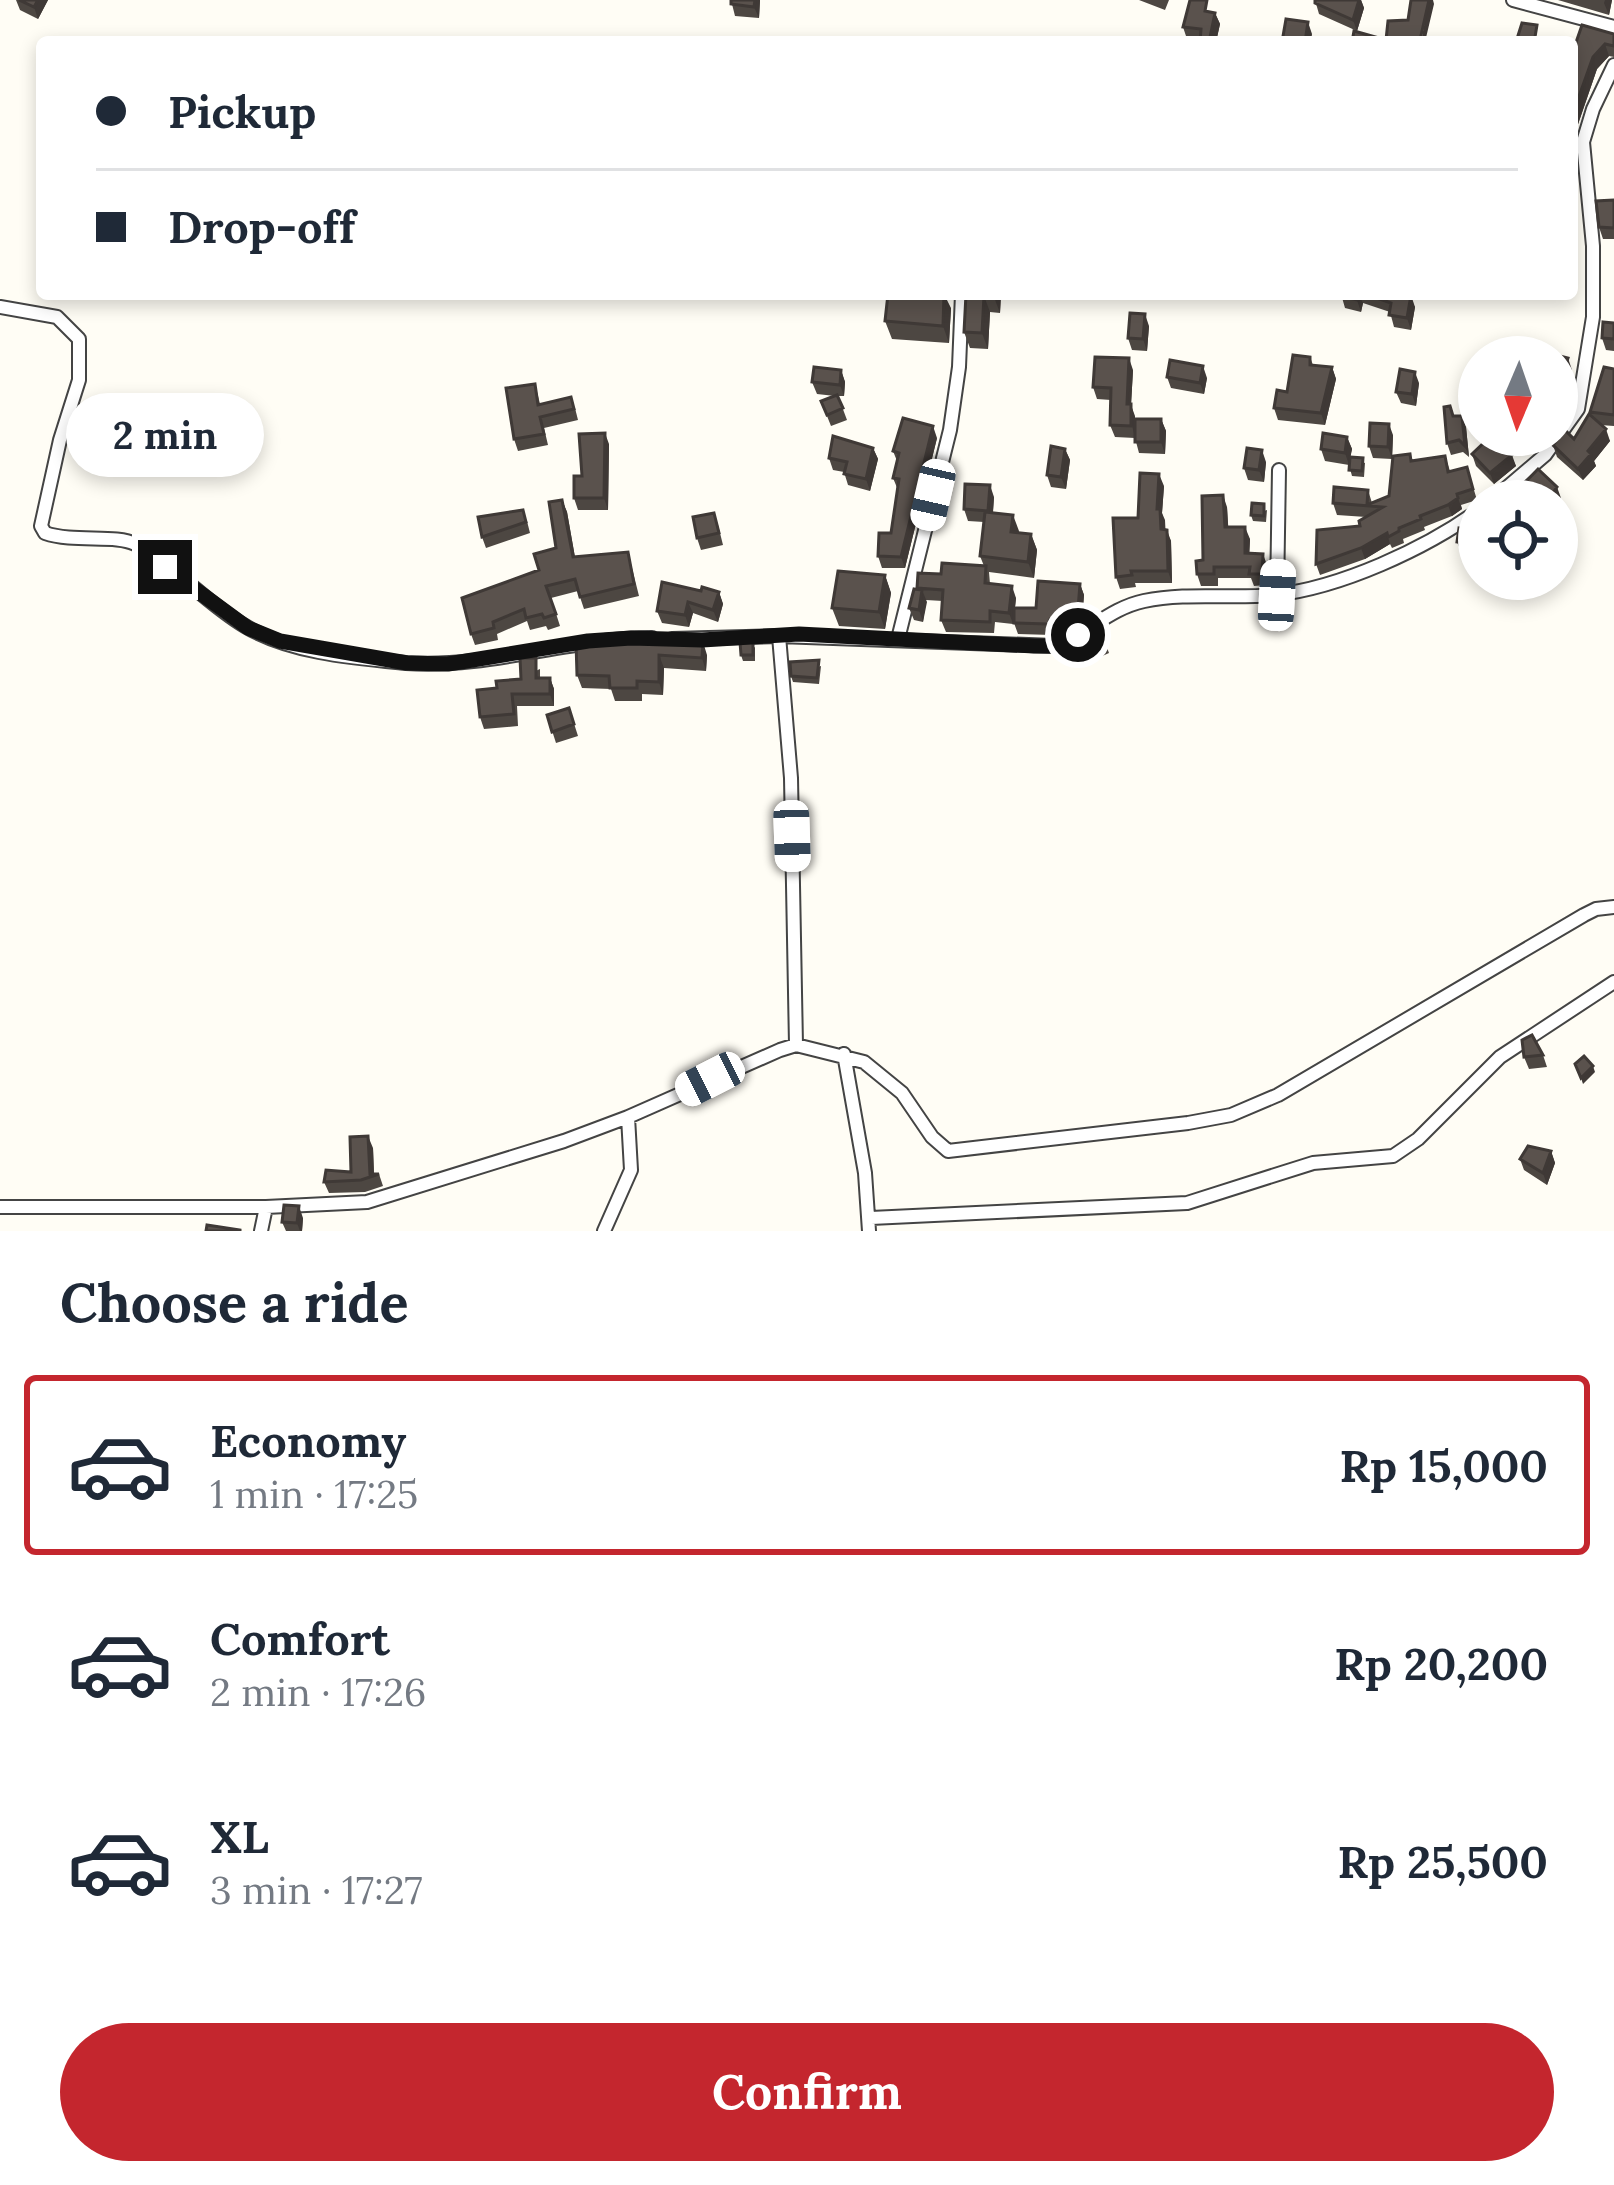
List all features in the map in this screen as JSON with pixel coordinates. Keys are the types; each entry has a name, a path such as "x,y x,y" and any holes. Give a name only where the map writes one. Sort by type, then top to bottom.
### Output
{"street":[{"path":"1514,0 1614,27"},
{"path":"1516,480 1545,455 1578,409 1585,384 1594,276 1578,141 1614,64"},
{"path":"898,639 950,430 962,300"},
{"path":"0,307 56,317 79,339 80,380 50,478 42,530 75,540 130,542 248,628 280,641 335,653 448,664 611,639 779,636 1054,646 1110,613 1145,600 1277,595 1352,576 1458,523"},
{"path":"1277,595 1279,470"},
{"path":"779,636 791,778 796,1045"},
{"path":"0,1207 266,1208 387,1198 564,1142 796,1045 864,1062 891,1082 948,1151 1211,1119 1278,1095 1596,908 1614,908"},
{"path":"844,1054 870,1225 1187,1203 1313,1163 1393,1156 1418,1138 1500,1057 1614,982"},
{"path":"604,1231 631,1170 628,1117"},
{"path":"261,1231 266,1208"}],"building":[{"path":"731,0 755,0 754,7 731,4"},
{"path":"1190,0 1207,0 1205,11 1215,13 1210,36 1200,36 1201,29 1183,27"},
{"path":"1315,0 1359,0 1353,20"},
{"path":"1411,0 1429,0 1421,36 1386,36 1388,21 1408,20"},
{"path":"1286,19 1308,22 1306,36 1283,36"},
{"path":"1522,23 1537,25 1535,36 1518,36"},
{"path":"1582,25 1614,34 1614,46 1605,44 1593,57 1578,99"},
{"path":"1614,200 1614,228 1599,227 1596,201"},
{"path":"887,300 944,300 943,326 885,321"},
{"path":"966,300 984,300 982,333 964,332"},
{"path":"1383,300 1410,300 1407,318 1389,315 1391,303"},
{"path":"1130,313 1145,314 1143,339 1128,338"},
{"path":"1603,322 1614,323 1614,339 1602,338"},
{"path":"1293,355 1310,357 1310,365 1332,367 1321,413 1274,408 1277,390 1287,392"},
{"path":"1095,357 1129,358 1131,426 1110,425 1111,388 1093,387"},
{"path":"1170,360 1203,366 1200,383 1167,377"},
{"path":"814,367 841,370 840,385 812,382"},
{"path":"1604,367 1614,369 1614,415 1590,412"},
{"path":"1400,369 1415,372 1412,394 1396,392"},
{"path":"535,384 538,405 571,397 574,409 540,417 544,434 514,439 506,388"},
{"path":"837,395 843,408 827,415 821,401"},
{"path":"1450,406 1453,416 1458,416 1458,440 1447,443 1444,407"},
{"path":"1589,414 1606,429 1578,469 1564,456 1578,456 1578,432"},
{"path":"903,418 933,426 901,557 878,556 879,533 891,533 899,479 893,478 899,453 893,451"},
{"path":"1135,419 1161,419 1161,442 1135,442"},
{"path":"1370,423 1389,424 1388,447 1369,446"},
{"path":"605,433 604,498 574,498 574,476 582,476 579,434"},
{"path":"1323,433 1347,437 1345,453 1321,449"},
{"path":"833,436 873,448 866,479 844,474 847,462 829,458"},
{"path":"1051,446 1065,449 1061,477 1047,475"},
{"path":"1247,448 1262,450 1259,470 1244,468"},
{"path":"1410,454 1411,461 1445,456 1448,472 1467,467 1471,480 1458,480 1458,498 1448,505 1388,537 1387,533 1316,564 1317,530 1360,526 1359,521 1383,507 1333,503 1334,487 1368,490 1367,505 1389,496 1393,456"},
{"path":"1474,456 1511,456 1490,473"},
{"path":"1350,457 1363,458 1362,471 1349,470"},
{"path":"1538,469 1550,480 1527,480"},
{"path":"1140,473 1159,474 1157,509 1161,529 1167,530 1168,571 1131,571 1132,575 1116,577 1113,518 1138,518"},
{"path":"965,484 990,485 988,511 964,509"},
{"path":"1223,495 1225,527 1245,527 1245,553 1263,554 1262,574 1249,574 1250,567 1214,567 1214,574 1197,574 1196,561 1203,560 1202,496"},
{"path":"562,500 573,557 628,552 634,584 580,597 575,579 546,586 556,614 526,618 524,609 493,622 494,628 471,634 462,598 539,570 534,554 556,548 549,502"},
{"path":"1252,503 1264,504 1264,516 1251,515"},
{"path":"523,510 526,522 482,537 478,517"},
{"path":"985,512 1013,515 1011,532 1031,534 1028,562 980,556"},
{"path":"714,513 719,533 697,538 693,517"},
{"path":"942,563 986,566 985,583 1012,586 1009,613 990,611 990,622 941,620 943,590 917,588 918,573 941,574"},
{"path":"838,571 885,575 879,612 832,608"},
{"path":"1038,581 1080,584 1078,609 1048,624 1014,623 1014,608 1036,608"},
{"path":"662,582 719,592 713,610 688,602 685,615 657,611"},
{"path":"914,589 922,590 919,610 909,608"},
{"path":"1097,626 1105,642 1085,651 1080,635"},
{"path":"660,636 703,642 702,658 659,655 659,682 637,681 637,688 610,688 609,676 577,675 576,642"},
{"path":"753,641 753,655 741,655 740,642"},
{"path":"520,658 536,658 536,678 550,678 550,694 512,694 514,714 480,717 477,690 497,688 496,681 521,679"},
{"path":"819,660 817,678 791,676 790,662"},
{"path":"569,708 574,724 552,732 547,715"},
{"path":"1532,1035 1543,1055 1524,1057 1522,1040"},
{"path":"1584,1056 1593,1066 1581,1078 1575,1064"},
{"path":"368,1136 370,1174 379,1174 324,1182 326,1170 351,1172 350,1137"},
{"path":"1528,1146 1551,1151 1543,1173 1520,1159"},
{"path":"284,1205 299,1206 297,1223 282,1222"},
{"path":"207,1225 240,1230 240,1231 206,1231"}],"route":[{"path":"165,567 248,628 280,641 407,663 448,664 631,638 702,640 799,634 1054,646 1078,635"}]}
